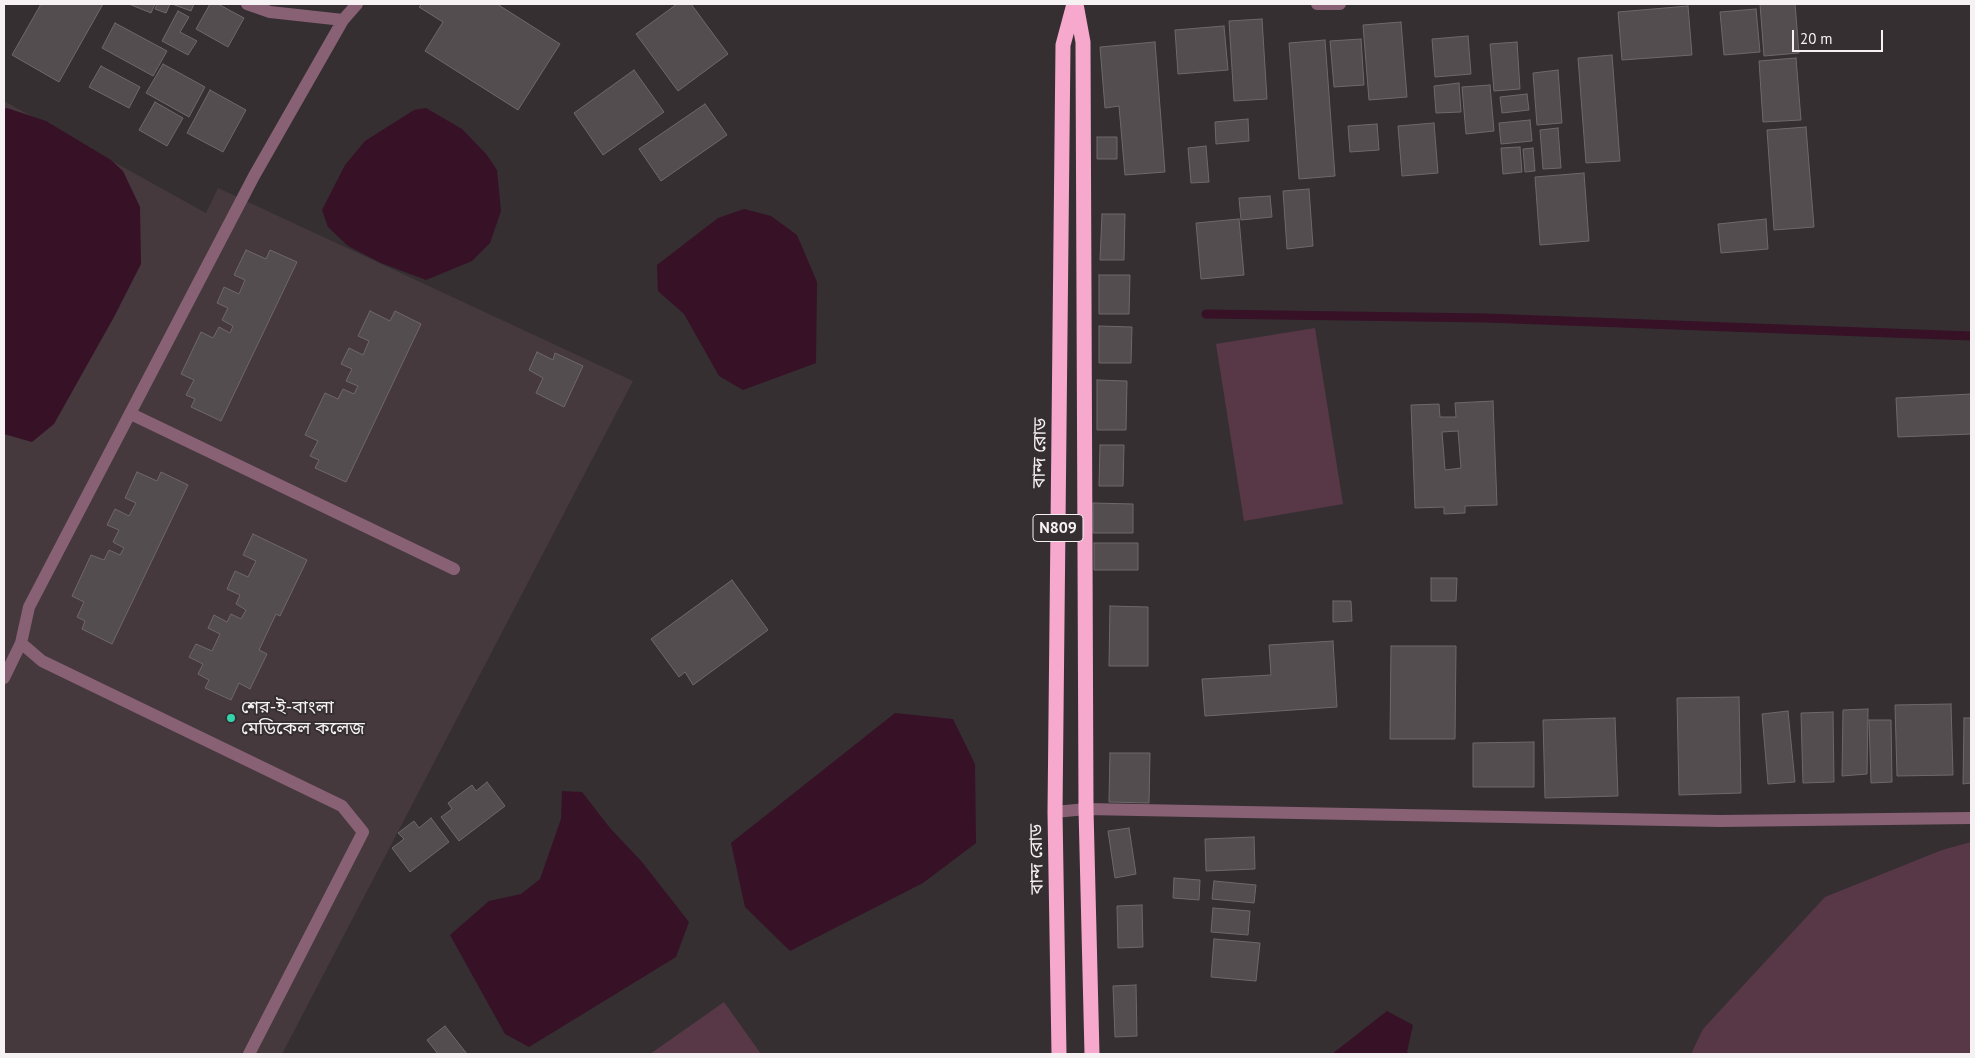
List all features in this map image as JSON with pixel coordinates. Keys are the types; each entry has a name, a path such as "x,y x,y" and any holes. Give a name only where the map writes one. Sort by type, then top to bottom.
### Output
{"highway":[{"name":"বান্দ রোড","path":"1075,4 1083,52 1086,810 1092,1054"},
{"name":"বান্দ রোড","path":"1059,1054 1055,812 1062,45 1075,4"}],"street":[{"path":"247,4 270,12 343,20"},
{"path":"4,678 21,643 30,607 132,414 254,176 343,20 357,4"},
{"path":"1317,4 1340,4"},
{"path":"132,414 454,570"},
{"path":"21,643 42,662 342,806 364,832 249,1054"},
{"path":"1055,812 1086,810 1720,821 1971,818"}],"shaded area":[{"name":"শের-ই-বাংলা মেডিকেল কলেজ","path":"4,101 206,213 218,188 633,381 282,1054 4,1054"},
{"path":"7,108 46,121 111,160 123,171 140,207 141,264 114,317 54,424 32,442 4,434 4,109"},
{"path":"426,108 462,129 487,155 497,170 501,211 490,243 472,261 426,280 381,263 348,246 328,227 322,210 345,165 365,141 414,110"},
{"path":"744,209 771,216 797,235 817,282 816,363 743,390 719,376 684,314 658,291 657,265 718,218"},
{"path":"1315,328 1343,504 1244,521 1216,344"},
{"path":"895,713 953,719 975,764 976,843 923,883 790,951 745,907 731,843"},
{"path":"562,791 582,792 610,828 642,862 689,922 676,957 529,1047 505,1034 450,935 489,901 521,894 540,879 561,819"},
{"path":"1971,842 1971,1054 1691,1054 1703,1029 1825,897 1942,850"},
{"path":"724,1002 761,1054 650,1054"},
{"path":"1387,1011 1413,1025 1407,1052 1410,1054 1332,1054"}],"building":[{"path":"41,4 103,4 59,82 12,55"},
{"path":"129,4 155,4 151,13"},
{"path":"157,4 170,4 166,13 155,9"},
{"path":"172,4 194,4 191,11"},
{"path":"210,4 218,4 244,18 228,47 196,29"},
{"path":"422,4 497,4 560,44 518,110 425,51 443,22 419,7"},
{"path":"677,4 691,4 728,54 678,91 636,34"},
{"path":"1760,4 1795,4 1799,53 1764,56"},
{"path":"1688,6 1692,55 1622,60 1618,12"},
{"path":"1756,9 1760,52 1724,55 1720,12"},
{"path":"178,11 189,17 180,32 197,41 188,55 162,41"},
{"path":"1262,19 1267,99 1234,101 1229,21"},
{"path":"1401,22 1407,97 1369,100 1363,25"},
{"path":"115,23 167,51 153,76 102,48"},
{"path":"1224,26 1228,70 1178,74 1175,30"},
{"path":"1468,36 1471,74 1435,77 1432,39"},
{"path":"1361,39 1364,85 1334,87 1330,41"},
{"path":"1325,40 1335,176 1299,179 1289,43"},
{"path":"1155,42 1165,172 1125,175 1119,106 1105,108 1100,47"},
{"path":"1517,42 1520,89 1494,91 1490,44"},
{"path":"1612,55 1620,161 1586,163 1578,58"},
{"path":"1796,58 1801,120 1763,122 1759,61"},
{"path":"163,64 205,87 189,117 146,93"},
{"path":"101,66 140,87 129,108 89,87"},
{"path":"634,70 664,112 603,155 574,113"},
{"path":"1558,70 1562,123 1537,125 1533,73"},
{"path":"1459,83 1461,112 1436,113 1434,86"},
{"path":"1490,85 1494,131 1466,134 1462,87"},
{"path":"210,90 246,110 223,152 187,133"},
{"path":"1527,94 1529,110 1502,113 1500,97"},
{"path":"155,102 183,118 167,146 139,130"},
{"path":"705,104 727,135 661,181 639,149"},
{"path":"1248,119 1249,141 1216,144 1215,122"},
{"path":"1530,120 1532,141 1501,144 1499,123"},
{"path":"1434,123 1438,173 1402,176 1398,126"},
{"path":"1377,124 1379,150 1350,152 1348,126"},
{"path":"1806,127 1814,227 1774,230 1767,130"},
{"path":"1558,128 1561,168 1543,169 1540,130"},
{"path":"1097,137 1117,137 1117,159 1097,159"},
{"path":"1206,146 1209,182 1191,183 1188,148"},
{"path":"1520,147 1522,172 1503,174 1501,148"},
{"path":"1533,148 1535,171 1525,172 1523,149"},
{"path":"1584,173 1589,241 1540,245 1535,177"},
{"path":"1309,189 1313,246 1287,249 1283,191"},
{"path":"1270,196 1272,217 1241,220 1239,198"},
{"path":"1102,214 1125,214 1124,260 1100,260"},
{"path":"1239,219 1244,275 1201,279 1196,223"},
{"path":"1766,219 1768,249 1721,253 1718,224"},
{"path":"246,250 266,259 270,250 297,262 221,421 191,407 195,399 186,395 194,380 181,374 201,332 213,338 219,327 230,333 233,326 222,320 228,308 217,303 224,287 239,294 245,280 234,275"},
{"path":"1099,275 1130,275 1129,314 1099,314"},
{"path":"370,311 390,321 395,311 421,324 346,482 315,468 319,460 310,456 318,441 305,435 325,393 338,399 343,389 354,394 358,386 346,381 352,369 341,364 349,348 363,355 369,341 358,336"},
{"path":"1099,326 1132,327 1131,363 1099,363"},
{"path":"537,352 553,360 555,353 583,366 564,407 536,393 543,378 529,370"},
{"path":"1097,380 1127,381 1126,430 1097,430"},
{"path":"1971,394 1971,434 1898,437 1896,398"},
{"path":"1493,401 1497,505 1465,506 1465,513 1444,514 1444,507 1415,508 1411,405 1439,404 1440,417 1456,417 1455,403","holes":["1458,431 1461,468 1445,470 1442,432"]},
{"path":"1100,445 1124,445 1123,486 1099,486"},
{"path":"137,472 157,481 161,472 188,485 112,644 82,629 85,621 77,617 84,602 72,596 91,555 104,560 109,550 120,555 124,548 113,542 119,530 107,525 115,509 129,516 136,503 125,498"},
{"path":"1093,503 1133,504 1133,533 1093,533"},
{"path":"253,534 307,560 280,616 276,614 259,650 267,654 250,689 239,683 231,700 205,688 209,680 198,674 203,664 189,657 196,644 212,651 220,634 208,628 214,615 227,622 231,614 241,619 246,610 236,604 240,595 227,589 235,571 248,577 256,561 243,555"},
{"path":"1094,543 1138,543 1138,570 1094,570"},
{"path":"1431,578 1457,578 1456,601 1431,601"},
{"path":"732,580 768,630 693,685 685,672 679,677 651,639"},
{"path":"1333,601 1351,601 1352,621 1333,622"},
{"path":"1110,606 1148,607 1148,666 1109,666"},
{"path":"1333,641 1337,707 1205,716 1202,679 1271,675 1269,645"},
{"path":"1391,646 1456,646 1455,739 1390,739"},
{"path":"1739,697 1741,793 1679,795 1677,698"},
{"path":"1951,704 1953,775 1897,776 1895,705"},
{"path":"1868,709 1867,774 1842,776 1843,710"},
{"path":"1788,711 1795,782 1768,784 1762,714"},
{"path":"1833,712 1834,782 1803,783 1801,713"},
{"path":"1615,718 1618,796 1545,798 1543,720"},
{"path":"1964,718 1971,718 1971,783 1963,784"},
{"path":"1869,720 1891,720 1892,782 1871,783"},
{"path":"1534,742 1534,787 1473,787 1473,743"},
{"path":"1110,753 1150,753 1149,803 1109,802"},
{"path":"487,782 505,806 459,841 441,817 452,809 448,803 472,785 476,791"},
{"path":"431,818 449,842 410,872 392,848 404,839 398,833 414,821 419,828"},
{"path":"1129,828 1136,874 1115,878 1108,831"},
{"path":"1254,837 1255,869 1206,871 1205,839"},
{"path":"1174,878 1200,880 1199,900 1173,898"},
{"path":"1214,881 1256,885 1254,903 1212,899"},
{"path":"1142,905 1143,947 1118,948 1117,906"},
{"path":"1213,908 1250,911 1248,935 1211,932"},
{"path":"1214,939 1260,943 1256,981 1211,977"},
{"path":"1136,985 1137,1036 1115,1037 1113,986"},
{"path":"445,1026 467,1054 438,1054 427,1040"}],"waterway":[{"path":"1206,314 1486,318 1971,336"}],"place":[{"name":"শের-ই-বাংলা মেডিকেল কলেজ","path":"231,718"}]}
